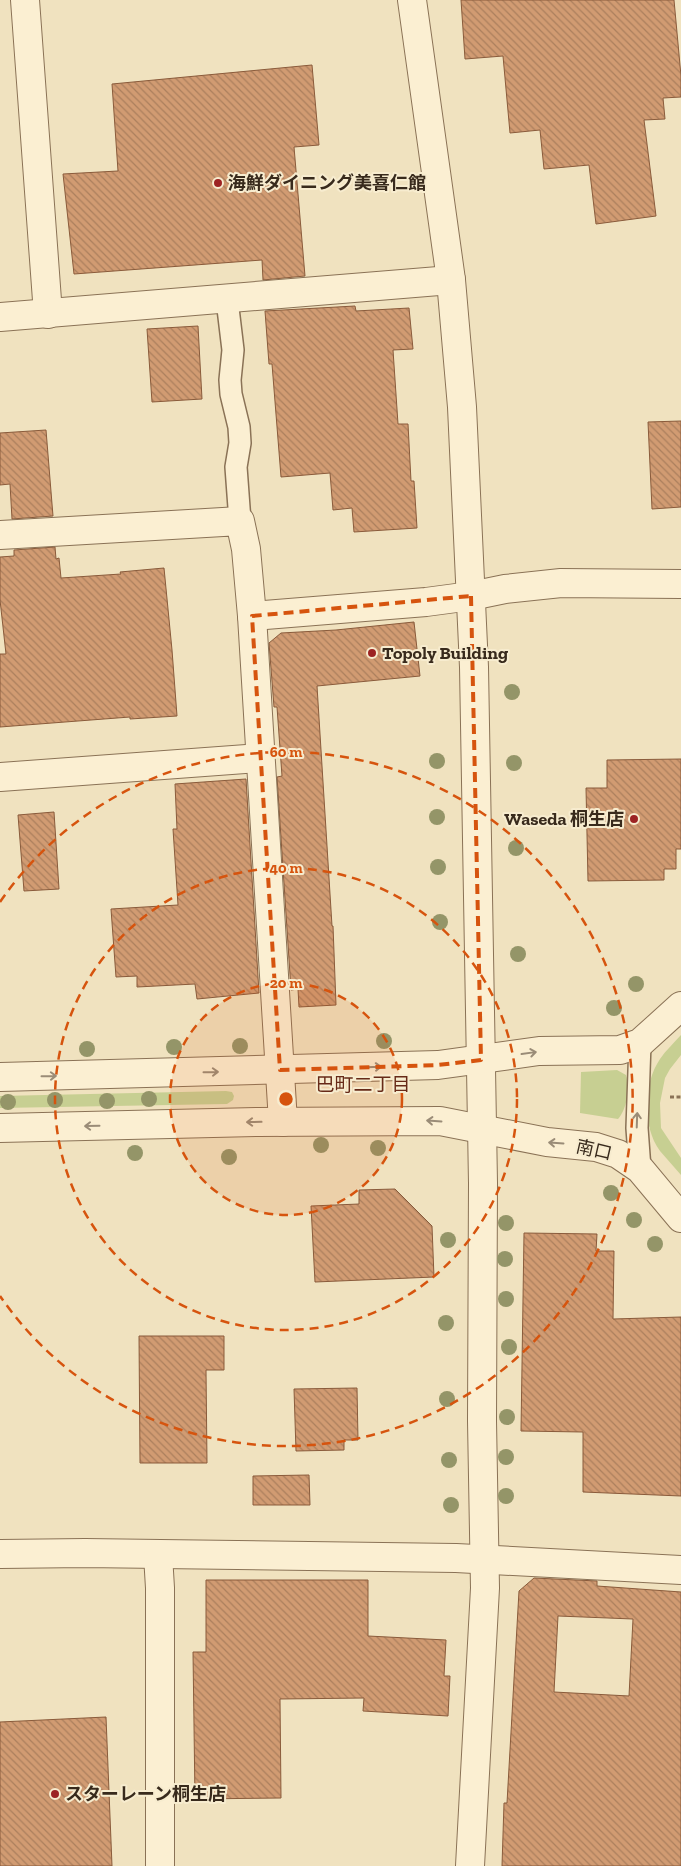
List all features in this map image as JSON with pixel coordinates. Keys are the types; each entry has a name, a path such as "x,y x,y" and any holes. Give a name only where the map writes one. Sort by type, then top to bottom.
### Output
{"street":[{"path":"25,0 48,314"},
{"path":"412,0 451,280 462,407 471,596 482,1129 484,1588 470,1866"},
{"path":"0,317 227,300 451,280"},
{"path":"0,535 240,520 246,549 252,616 283,1122"},
{"path":"252,616 426,602 561,583 681,584"},
{"path":"0,777 260,758"},
{"path":"0,1077 438,1065 539,1052 620,1050 640,1043 681,1006"},
{"name":"南口","path":"0,1128 440,1121 547,1142 596,1147 618,1154 640,1169 681,1218"},
{"path":"0,1554 85,1553 484,1559 681,1570"},
{"path":"158,1555 160,1588 160,1866"}],"lane":[{"path":"227,300 232,350 231,394 239,427 240,444 236,467 240,520"},
{"path":"640,1043 637,1128 640,1169"}],"path":[{"path":"670,1097 681,1097"}],"highlighted area":[{"path":"471,596 481,1060 438,1065 280,1070 252,616"}],"green space":[{"path":"681,1035 681,1055 665,1078 660,1103 661,1128 681,1158 681,1175 660,1151 654,1141 650,1130 647,1105 650,1080 654,1069 662,1056"},
{"path":"617,1070 626,1075 628,1086 626,1104 618,1119 580,1113 581,1072"},
{"path":"232,1092 234,1096 233,1100 227,1104 0,1108 0,1096"}],"building":[{"path":"461,0 674,0 681,76 681,97 663,98 665,119 644,120 656,216 596,224 589,165 544,169 540,130 510,133 503,56 465,59"},
{"path":"312,65 319,145 294,147 305,276 263,280 262,260 74,274 63,174 118,171 112,84"},
{"path":"355,306 356,311 409,308 413,349 393,350 398,424 408,424 411,481 414,481 417,528 354,532 352,508 333,510 330,473 281,477 272,364 269,364 265,311"},
{"path":"198,326 202,399 152,402 147,329"},
{"path":"681,421 681,507 652,509 648,422"},
{"path":"46,430 53,516 12,519 10,484 0,485 0,433"},
{"path":"55,547 56,559 59,558 61,578 121,574 120,572 164,568 177,716 130,719 130,717 0,727 0,654 6,654 0,600 0,557 14,556 14,550"},
{"path":"414,622 420,676 317,686 333,926 336,1005 299,1007 298,989 291,990 277,777 282,776 277,707 274,707 269,643 281,633 336,630"},
{"name":"Waseda 桐生店","path":"681,759 681,849 676,849 676,869 664,869 664,880 588,881 586,788 607,788 607,760"},
{"path":"246,779 259,993 197,999 195,984 137,987 137,976 116,977 111,909 178,905 173,829 177,829 175,784"},
{"path":"54,812 59,889 24,891 18,815"},
{"path":"395,1189 432,1226 434,1277 315,1282 311,1206 359,1204 359,1190"},
{"path":"524,1233 597,1234 596,1251 614,1251 613,1319 681,1317 681,1496 583,1492 583,1432 521,1431"},
{"path":"139,1336 224,1336 224,1370 206,1370 207,1463 140,1463"},
{"path":"357,1388 358,1440 344,1440 344,1450 296,1451 294,1389"},
{"path":"309,1475 310,1505 253,1505 253,1476"},
{"path":"534,1578 597,1581 597,1586 681,1592 681,1866 502,1866 504,1803 507,1803 519,1591","holes":["558,1616 633,1619 629,1696 554,1692"]},
{"path":"206,1580 368,1580 368,1636 446,1640 444,1676 450,1676 448,1716 363,1711 364,1698 280,1699 281,1798 195,1799 193,1652 206,1652"},
{"name":"スターレーン桐生店","path":"106,1717 112,1866 0,1866 0,1722"}],"place":[{"name":"海鮮ダイニング美喜仁館","path":"218,183"},
{"name":"Topoly Building","path":"372,653"},
{"name":"Waseda 桐生店","path":"634,819"},
{"name":"スターレーン桐生店","path":"55,1794"}],"district":[{"name":"巴町二丁目","path":"363,1084"}]}
